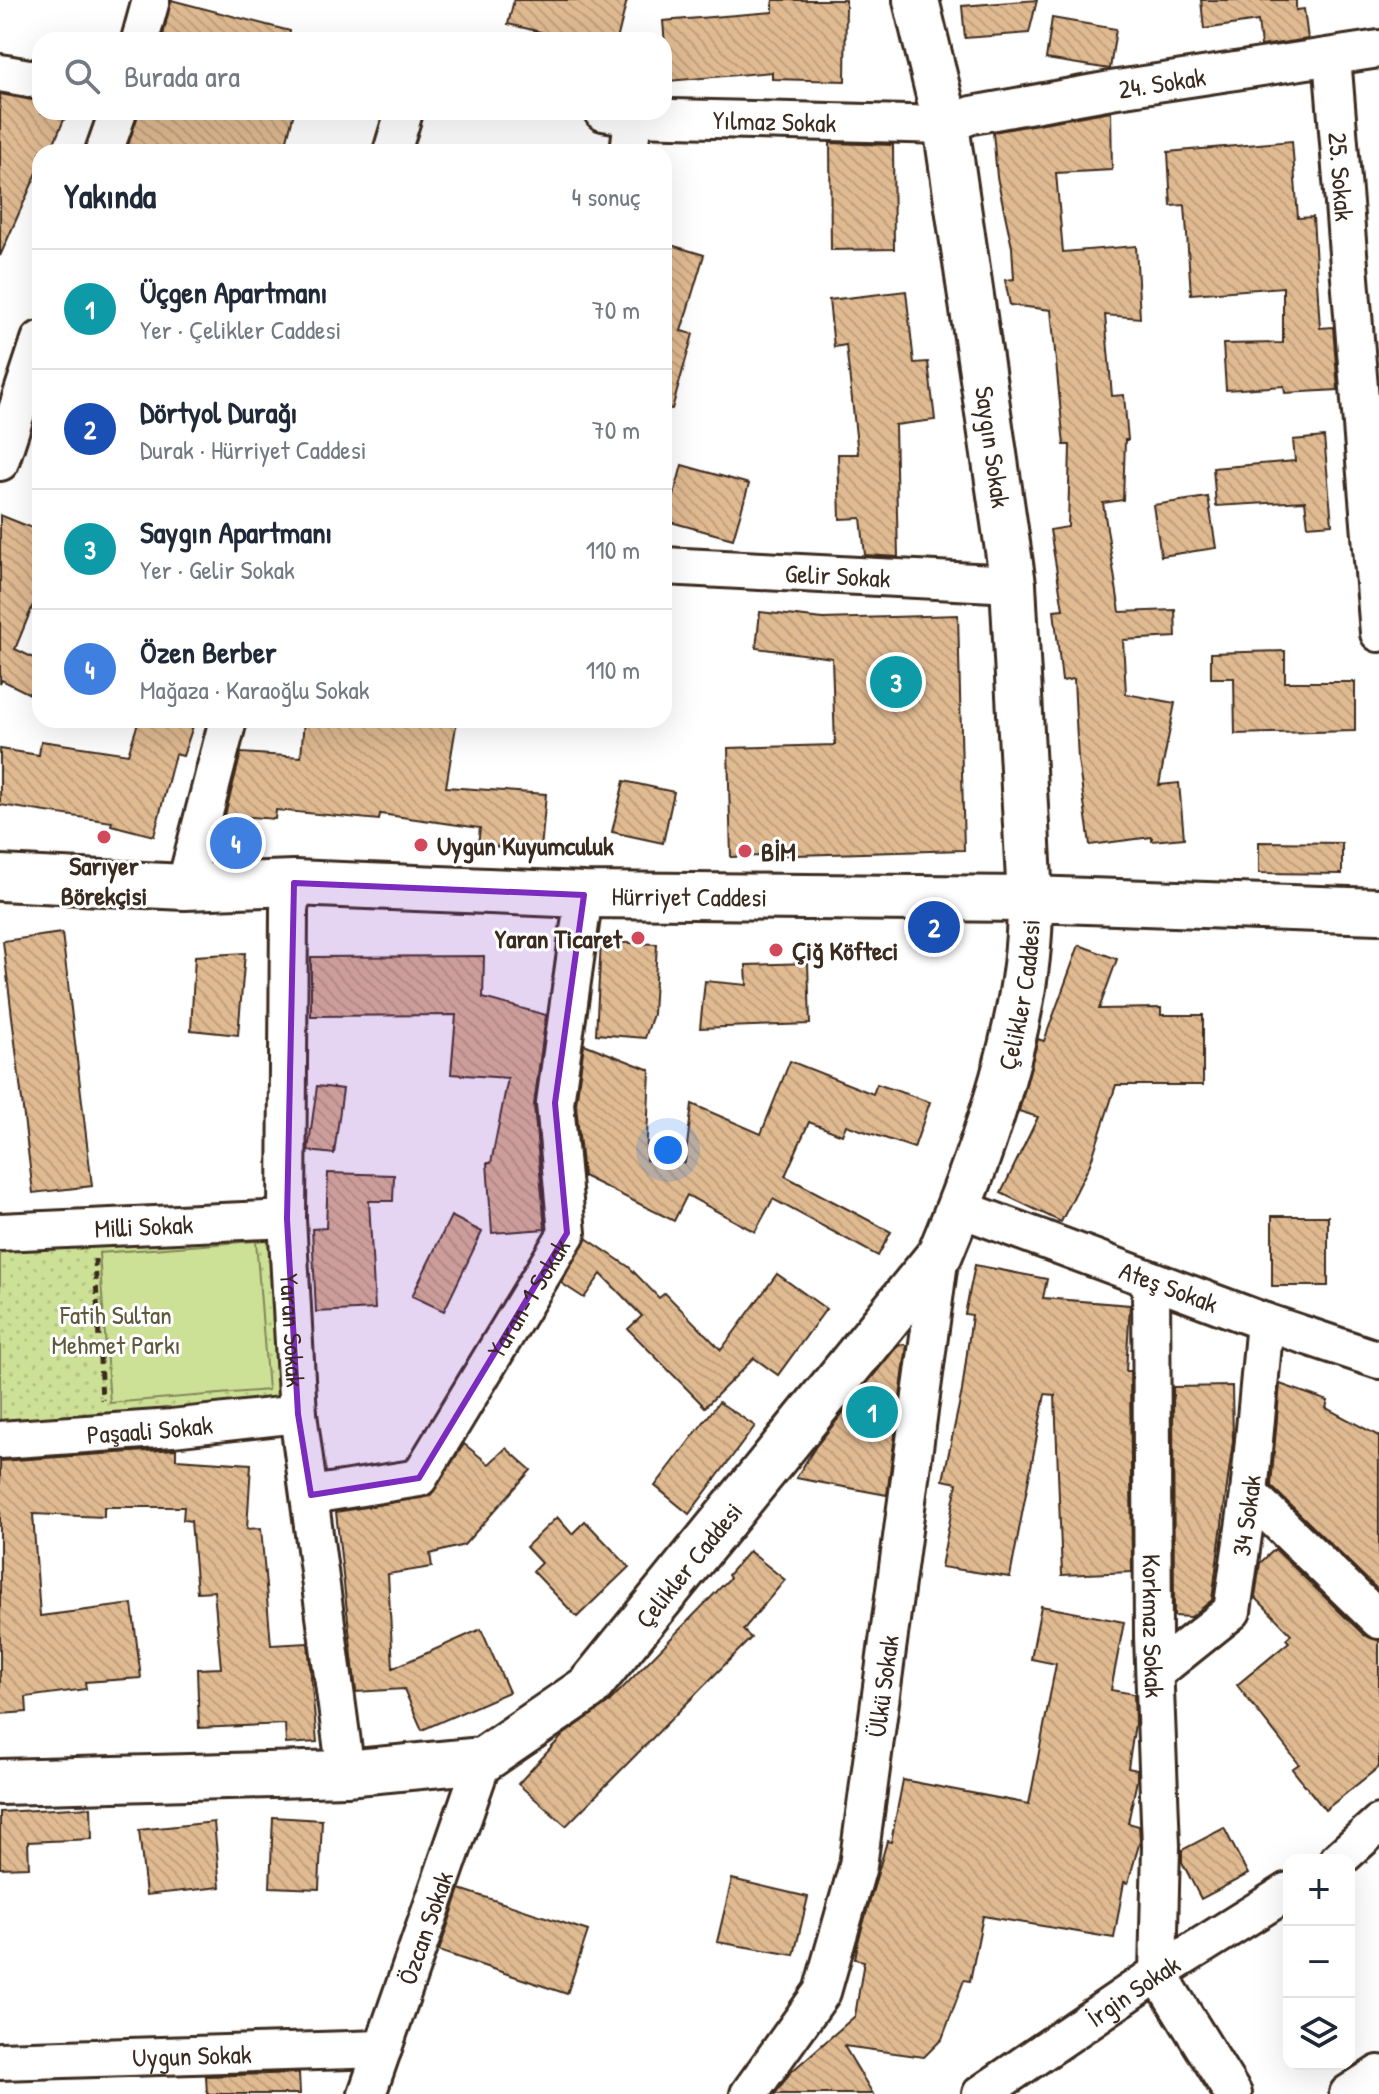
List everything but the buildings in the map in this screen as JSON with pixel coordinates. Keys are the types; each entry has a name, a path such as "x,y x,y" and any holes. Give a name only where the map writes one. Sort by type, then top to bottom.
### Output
{"main road":[{"name":"Saygın Sokak","path":"916,0 946,125 1013,584 1030,899"},
{"name":"Hürriyet Caddesi","path":"0,878 185,887 294,883 584,895 1030,899 1379,911"},
{"name":"Çelikler Caddesi","path":"0,1782 346,1773 483,1760 588,1688 940,1254 959,1208 1014,1037 1031,932 1030,899"}],"street":[{"path":"142,32 151,0"},
{"name":"24. Sokak","path":"946,125 972,115 1111,90 1379,49"},
{"name":"25. Sokak","path":"1332,57 1379,633"},
{"path":"0,73 32,79"},
{"path":"107,144 115,120"},
{"path":"394,144 402,120"},
{"name":"Yılmaz Sokak","path":"622,127 946,125"},
{"path":"0,462 32,364"},
{"name":"Gelir Sokak","path":"672,566 1013,584"},
{"path":"185,887 226,728"},
{"name":"Yaran Sokak","path":"294,883 289,909 287,1219 298,1414 346,1773"},
{"name":"Yaran-1 Sokak","path":"311,1495 419,1478 567,1233 555,1103 584,895"},
{"name":"Ateş Sokak","path":"959,1208 1265,1322 1379,1360"},
{"name":"Milli Sokak","path":"0,1232 287,1219"},
{"name":"Ülkü Sokak","path":"749,2094 822,1992 858,1866 940,1254"},
{"name":"Korkmaz Sokak","path":"1151,1280 1161,1846 1158,1973"},
{"name":"34 Sokak","path":"1156,1672 1232,1611 1249,1494 1265,1322"},
{"name":"Paşaali Sokak","path":"0,1440 172,1428 298,1414"},
{"path":"1249,1494 1379,1620"},
{"name":"Özcan Sokak","path":"367,2094 483,1760"},
{"path":"1345,1854 1379,1823"},
{"name":"İrgin Sokak","path":"981,2094 1158,1973 1283,1895"},
{"path":"1158,1973 1233,2094"},
{"name":"Uygun Sokak","path":"0,2061 383,2049"},
{"path":"1348,2094 1379,2074"}],"path":[{"path":"95,1248 102,1328 103,1410"}],"highlighted area":[{"path":"294,883 584,895 555,1103 567,1233 419,1478 311,1495 298,1414 287,1219"}],"green space":[{"name":"Fatih Sultan Mehmet Parkı","path":"276,1228 284,1408 0,1431 0,1242"},
{"path":"256,1241 268,1390 110,1403 99,1253"}],"place":[{"name":"Saygın Apartmanı","path":"896,682"},
{"name":"Sarıyer Börekçisi","path":"104,837"},
{"name":"Özen Berber","path":"236,843"},
{"name":"Uygun Kuyumculuk","path":"421,845"},
{"name":"BİM","path":"745,851"},
{"name":"Dörtyol Durağı","path":"934,927"},
{"name":"Yaran Ticaret","path":"638,938"},
{"name":"Çiğ Köfteci","path":"776,950"},
{"name":"Üçgen Apartmanı","path":"872,1412"}]}
